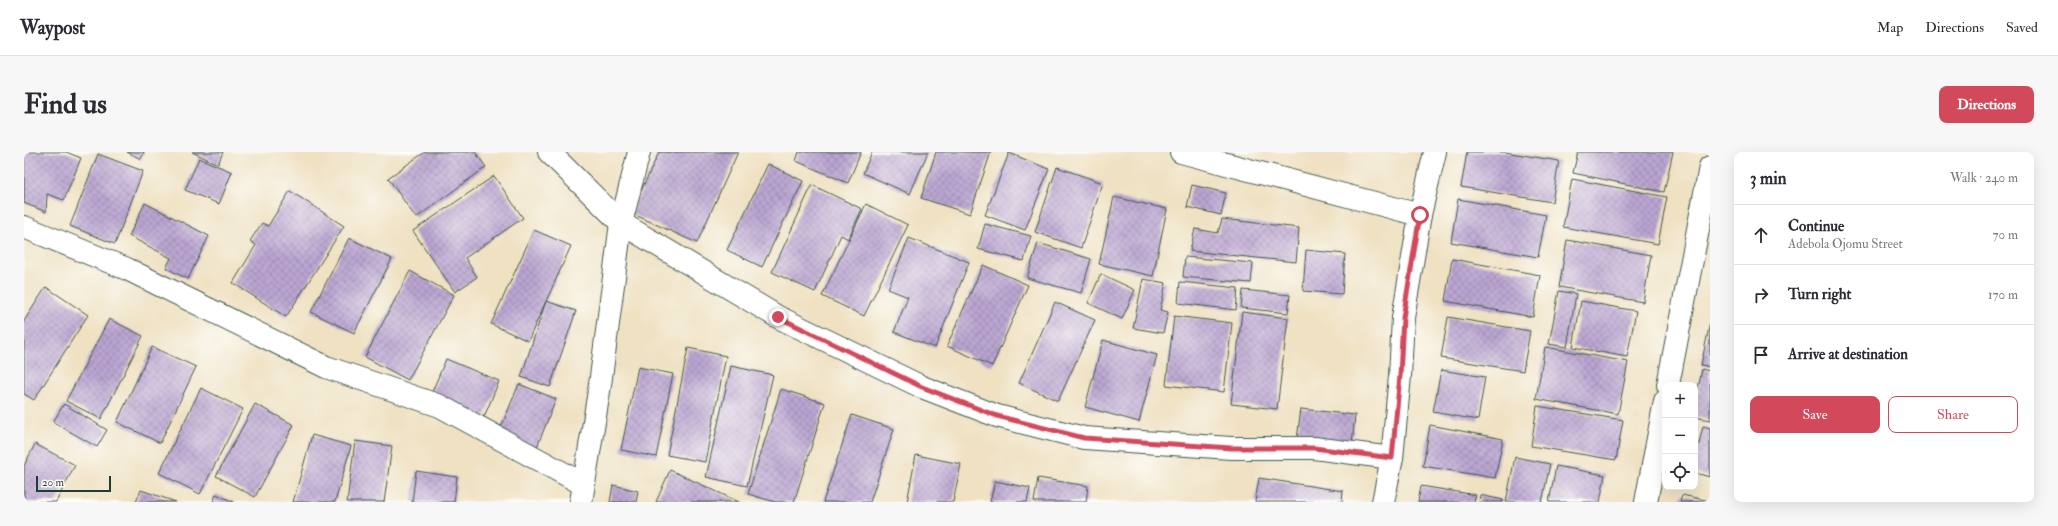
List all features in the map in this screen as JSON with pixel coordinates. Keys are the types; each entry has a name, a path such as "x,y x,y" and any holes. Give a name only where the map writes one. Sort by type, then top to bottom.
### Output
{"street":[{"path":"548,152 621,223 778,317 922,387 997,416 1084,438 1231,448 1314,448 1392,458"},
{"path":"24,226 127,269 326,367 440,406 582,493 600,385 621,223 639,152"},
{"path":"1181,152 1420,215"},
{"path":"1384,502 1392,458 1400,376 1403,318 1420,215 1435,152"},
{"path":"1669,382 1710,167"},
{"path":"1646,502 1662,417"}],"building":[{"path":"24,152 66,152 81,158 64,200 47,194 46,212 24,203"},
{"path":"127,152 144,152 141,159"},
{"path":"192,152 223,152 218,164"},
{"path":"425,152 475,152 486,167 416,218 388,178"},
{"path":"659,152 738,152 697,243 631,213"},
{"path":"799,152 861,152 848,183 796,161"},
{"path":"872,152 928,152 910,194 863,173"},
{"path":"936,152 991,152 970,214 921,198"},
{"path":"1467,152 1505,152 1559,161 1552,202 1461,187"},
{"path":"1578,152 1673,152 1664,192 1573,173"},
{"path":"1009,153 1049,169 1025,230 985,215"},
{"path":"98,154 143,171 115,244 70,226"},
{"path":"199,158 232,172 219,204 185,190"},
{"path":"768,164 803,181 762,267 727,250"},
{"path":"1057,167 1103,183 1081,248 1035,232"},
{"path":"494,176 523,218 465,258 477,277 455,292 413,231"},
{"path":"1572,179 1667,197 1658,244 1563,227"},
{"path":"812,185 862,209 848,239 841,235 815,292 772,272"},
{"path":"1192,185 1226,193 1221,215 1187,207"},
{"path":"290,191 344,226 286,317 233,283 256,245 250,241 262,223 268,226"},
{"path":"1114,197 1167,209 1153,276 1099,264"},
{"path":"1458,199 1546,215 1538,257 1451,242"},
{"path":"145,203 209,236 188,279 166,268 171,258 129,236"},
{"path":"866,204 908,225 864,316 822,296"},
{"path":"1222,219 1299,228 1296,262 1190,251 1195,229 1218,233"},
{"path":"985,224 1031,236 1024,261 978,249"},
{"path":"534,230 571,246 528,341 491,324"},
{"path":"349,238 392,259 354,333 311,312"},
{"path":"909,238 969,262 935,348 894,332 908,297 888,289"},
{"path":"1567,240 1651,255 1643,302 1559,287"},
{"path":"1038,243 1091,259 1081,293 1027,278"},
{"path":"1306,250 1345,254 1342,294 1303,291"},
{"path":"1185,257 1253,263 1251,283 1183,277"},
{"path":"1452,259 1540,275 1533,317 1445,301"},
{"path":"983,265 1028,285 992,366 947,346"},
{"path":"410,271 454,295 408,380 365,357"},
{"path":"1101,274 1135,290 1122,319 1088,303"},
{"path":"1143,279 1166,283 1160,310 1168,312 1163,333 1133,328"},
{"path":"1180,282 1238,288 1236,310 1178,303"},
{"path":"46,287 88,315 34,400 24,394 24,321"},
{"path":"1243,290 1290,295 1288,313 1241,308"},
{"path":"1559,291 1576,294 1567,347 1549,344"},
{"path":"546,301 576,311 550,387 521,377"},
{"path":"1581,301 1636,311 1627,357 1573,347"},
{"path":"1055,302 1095,320 1058,401 1019,383"},
{"path":"1242,312 1288,318 1277,409 1231,404"},
{"path":"1174,316 1232,323 1224,392 1166,385"},
{"path":"1448,317 1530,331 1523,371 1441,358"},
{"path":"109,319 143,336 101,419 66,401"},
{"path":"1710,323 1710,367 1701,365"},
{"path":"1103,340 1157,355 1139,422 1085,407"},
{"path":"152,347 196,367 160,443 117,422"},
{"path":"1545,347 1628,362 1618,414 1536,399"},
{"path":"688,348 726,356 705,462 667,455"},
{"path":"446,359 499,381 484,417 431,394"},
{"path":"731,366 773,375 747,486 706,477"},
{"path":"638,367 673,374 656,457 621,450"},
{"path":"1702,369 1710,371 1710,420 1698,418 1698,389"},
{"path":"1441,370 1485,377 1478,420 1433,412"},
{"path":"519,384 556,399 535,452 497,437"},
{"path":"201,388 243,409 200,494 159,473"},
{"path":"781,389 825,403 794,502 775,502 748,494"},
{"path":"64,404 107,430 97,447 53,422"},
{"path":"255,404 294,425 255,497 216,476"},
{"path":"1537,406 1623,420 1616,460 1531,446"},
{"path":"1301,409 1355,415 1352,445 1297,439"},
{"path":"852,415 894,429 870,502 823,502"},
{"path":"1430,425 1503,439 1495,478 1423,466"},
{"path":"1703,426 1710,428 1710,477 1698,474 1698,448"},
{"path":"312,435 351,446 335,502 293,502"},
{"path":"355,441 392,446 384,502 347,502"},
{"path":"35,444 75,465 56,502 24,502 24,466"},
{"path":"916,455 961,464 953,502 907,502"},
{"path":"1515,457 1550,464 1542,502 1506,502"},
{"path":"1556,466 1605,475 1600,502 1549,502"},
{"path":"670,470 739,502 656,502"},
{"path":"416,471 457,477 454,502 412,502"},
{"path":"1038,478 1088,486 1086,502 1034,502"},
{"path":"1259,478 1343,491 1342,502 1255,502"},
{"path":"995,481 1030,488 1027,502 990,502"},
{"path":"613,485 638,491 636,502 610,502"},
{"path":"1421,486 1476,495 1474,502 1418,502"},
{"path":"141,490 176,502 136,502"},
{"path":"216,494 234,502 213,502"},
{"path":"1480,495 1503,500 1503,502 1479,502"},
{"path":"1682,495 1710,501 1710,502 1680,502"}],"route":[{"path":"778,317 922,387 997,416 1084,438 1231,448 1314,448 1392,458 1400,376 1403,318 1420,215"}]}
